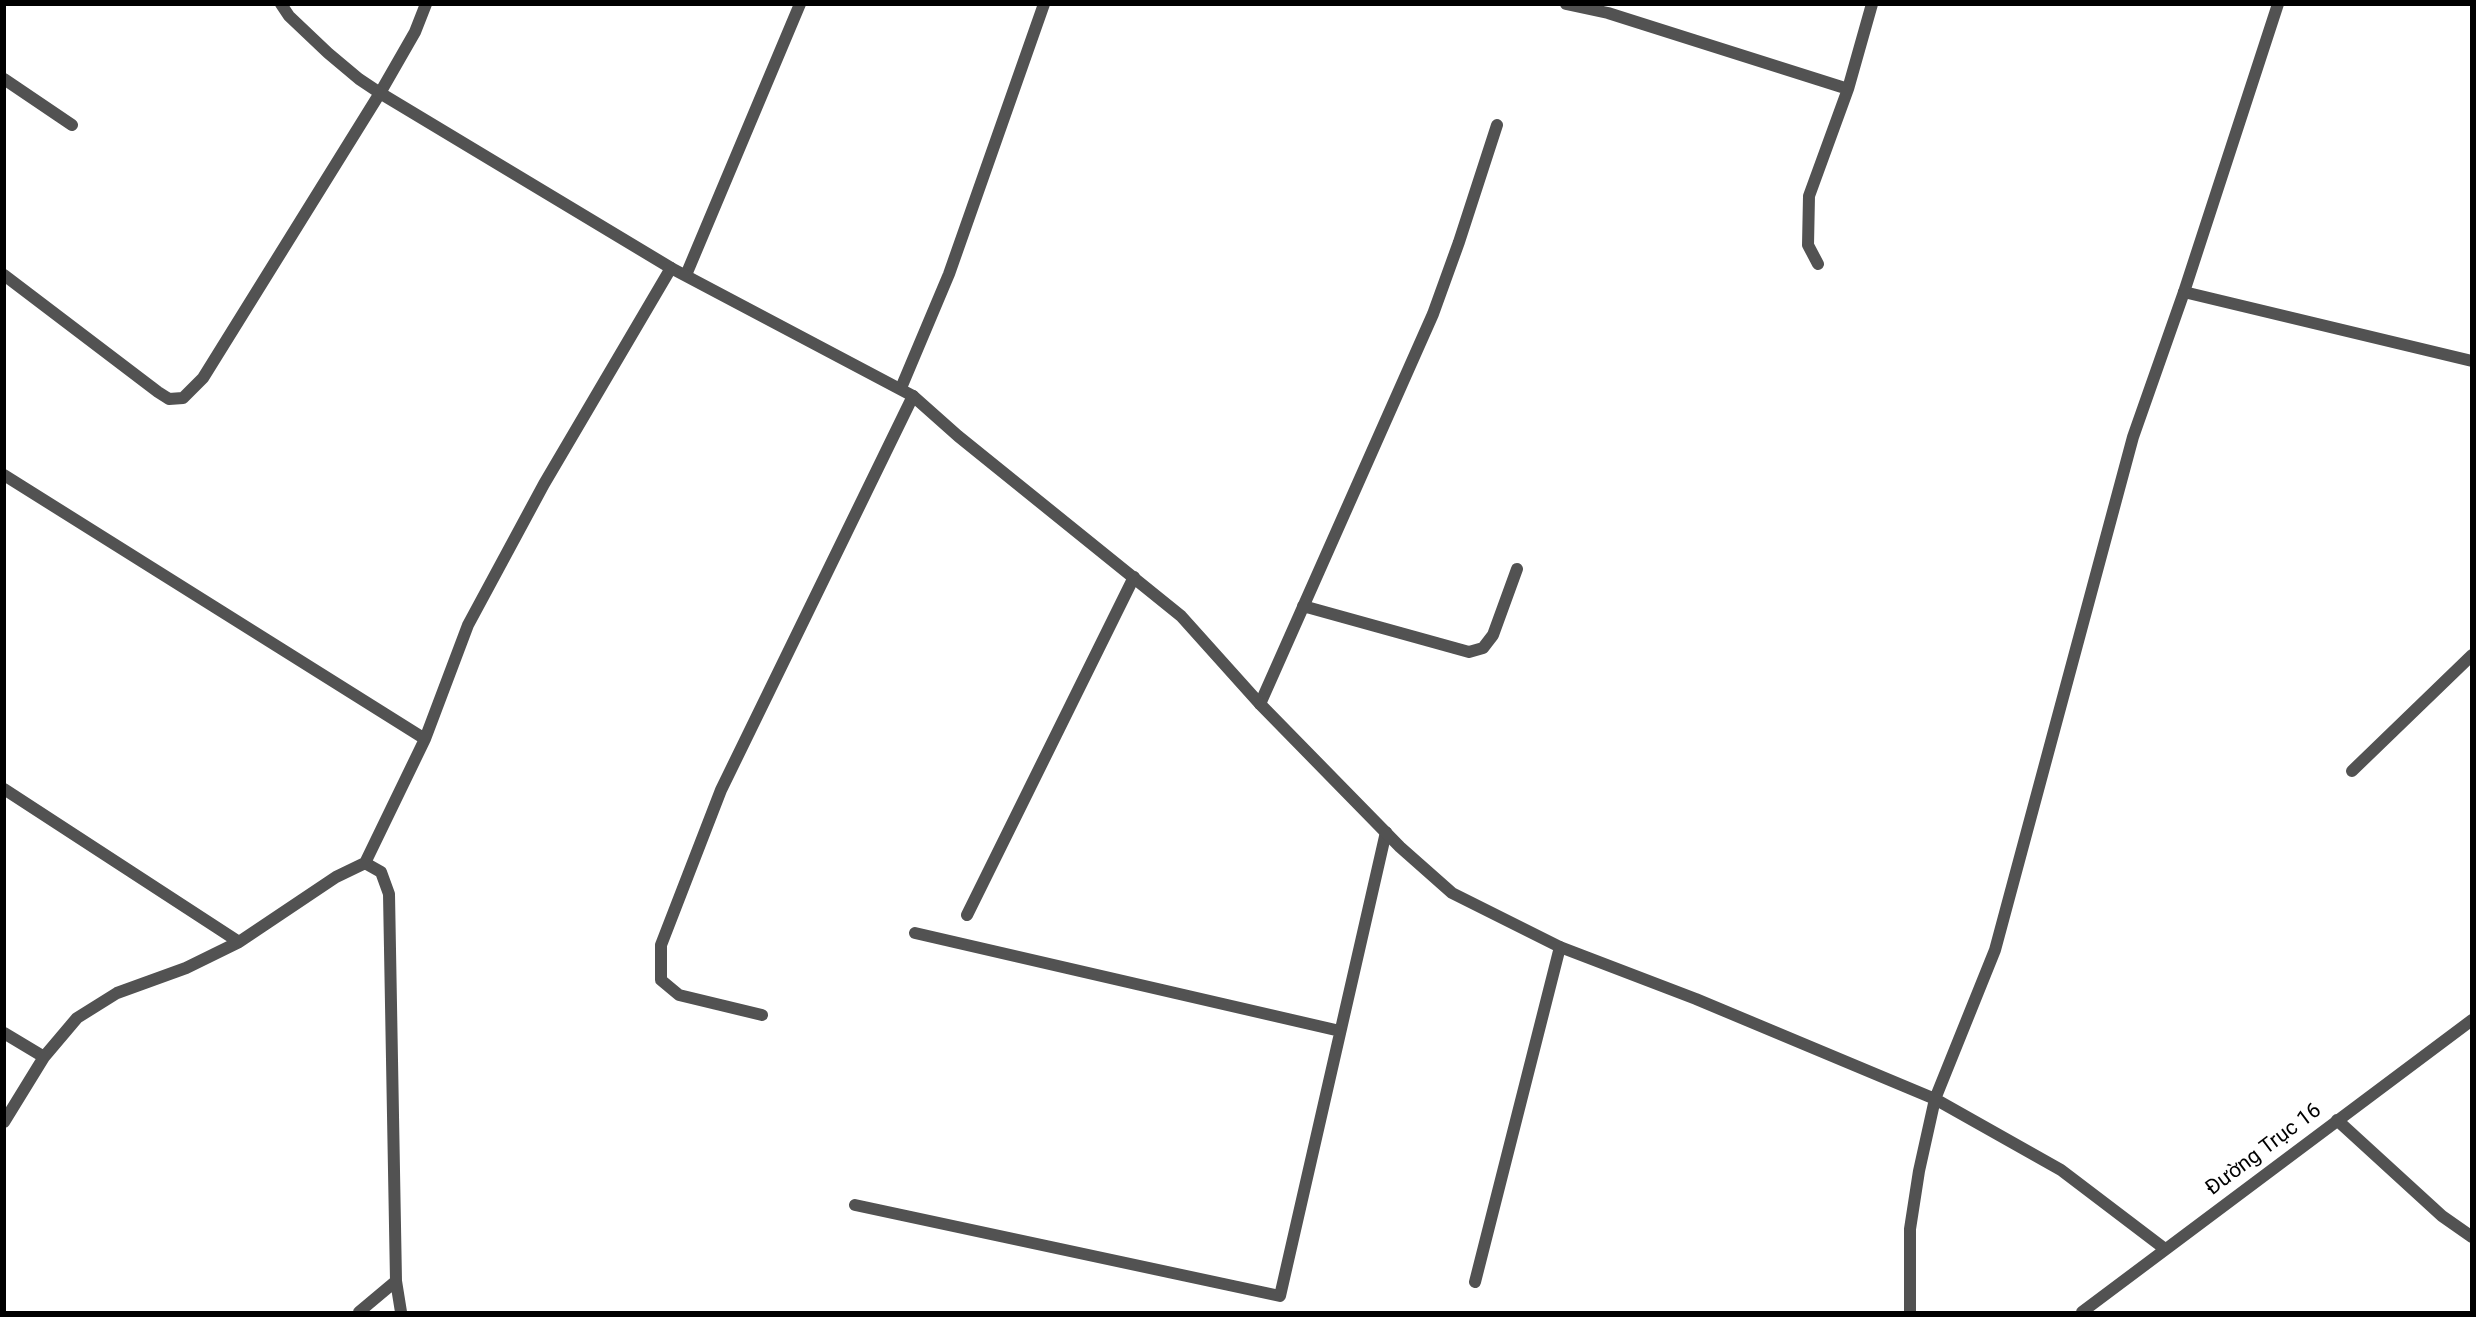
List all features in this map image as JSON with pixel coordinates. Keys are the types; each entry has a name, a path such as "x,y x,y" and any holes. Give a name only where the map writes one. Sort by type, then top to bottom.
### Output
{"street":[{"path":"280,4 289,16 359,80 671,268 913,396 958,436 1180,616 1260,704 1386,832 1452,893 1560,947 1696,999 1935,1099 2061,1170 2165,1249"},
{"path":"4,275 158,392 169,399 183,398 203,378 380,93 415,32 426,4"},
{"path":"686,275 800,4"},
{"path":"901,388 949,274 1044,4"},
{"path":"1566,4 1611,9 1848,89"},
{"path":"1818,264 1808,245 1809,196 1848,89 1872,4"},
{"path":"1910,1312 1910,1229 1919,1171 1935,1099 1995,950 2133,437 2184,292 2278,4"},
{"path":"4,79 72,125"},
{"path":"1260,704 1433,314 1497,125"},
{"path":"4,1122 44,1057 76,1018 117,993 186,968 238,942 336,877 365,863 425,739 468,625 544,484 671,268"},
{"path":"2184,292 2472,361"},
{"path":"762,1015 679,995 661,980 661,945 721,790 913,396"},
{"path":"4,475 425,739"},
{"path":"1303,606 1469,652 1483,648 1493,635 1517,569"},
{"path":"967,915 1134,577"},
{"path":"2352,771 2472,655"},
{"path":"4,789 238,942"},
{"path":"855,1205 1280,1296 1386,832"},
{"path":"365,863 381,872 389,894 396,1281 401,1312"},
{"path":"915,933 1340,1031"},
{"path":"1475,1281 1560,947"},
{"name":"Đường Trục 16","path":"2082,1312 2472,1020"},
{"path":"4,1033 44,1057"},
{"path":"2337,1120 2442,1216 2472,1237"},
{"path":"359,1312 396,1281"}]}
